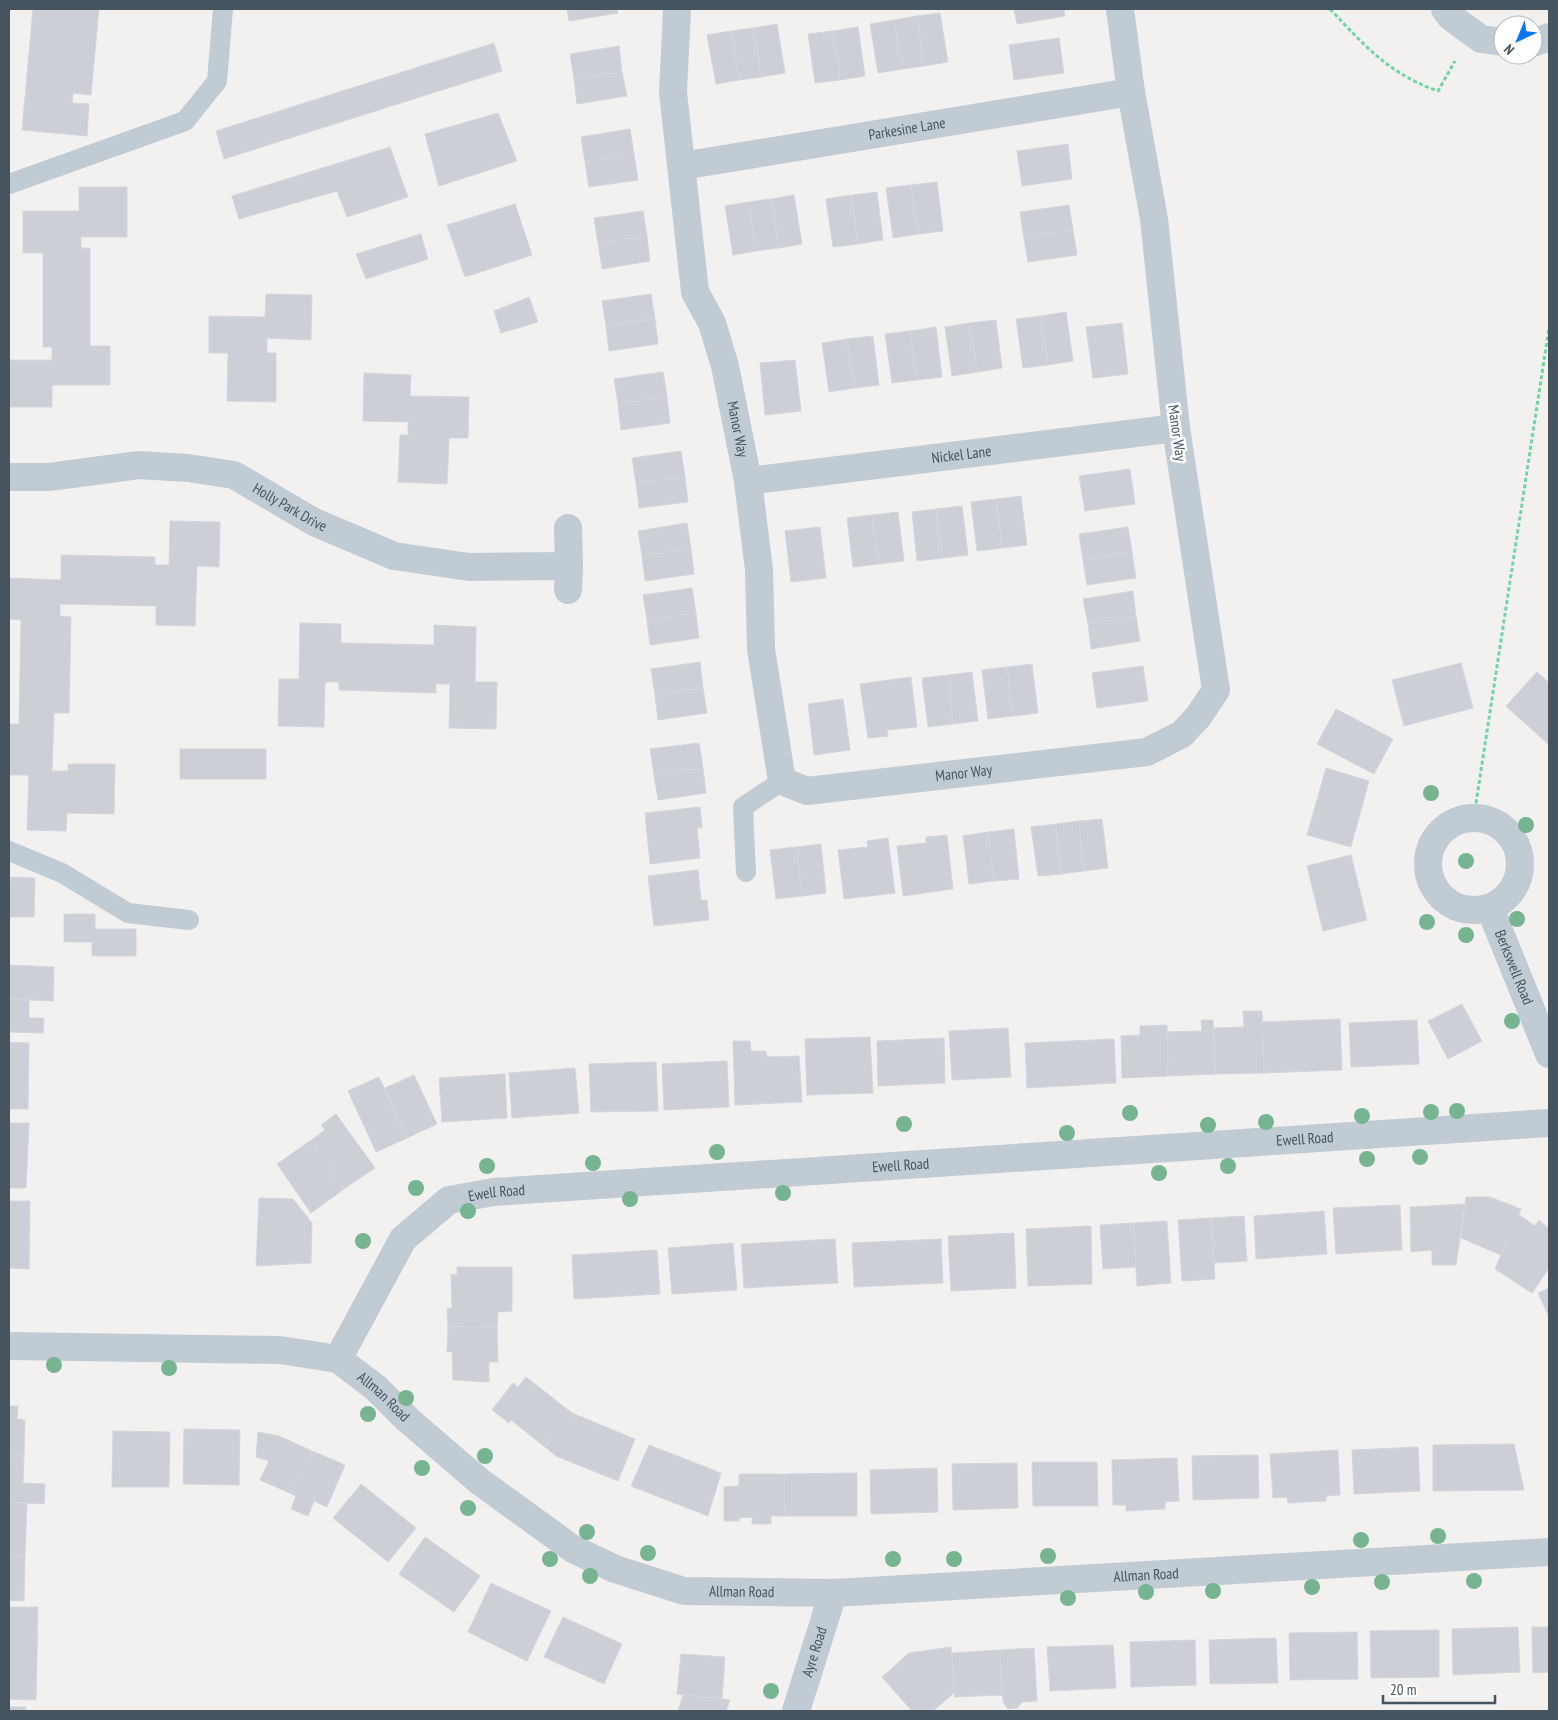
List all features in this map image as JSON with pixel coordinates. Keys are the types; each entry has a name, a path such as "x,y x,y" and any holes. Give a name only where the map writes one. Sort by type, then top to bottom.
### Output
{"street":[{"name":"Manor Way","path":"677,9 673,92 696,292 712,323 725,366 748,480 759,570 761,650 782,781 807,791 1147,752 1182,734 1198,717 1216,690 1176,428 1154,219 1131,92 1120,9"},
{"path":"1456,19 1481,39 1493,41"},
{"name":"Parkesine Lane","path":"682,166 1131,92"},
{"name":"Nickel Lane","path":"748,480 1176,428"},
{"name":"Holly Park Drive","path":"9,477 49,477 139,465 188,468 234,475 314,522 394,556 568,578 568,528"},
{"path":"1474,816 1502,826 1519,848 1520,875 1509,896 1490,908 1469,911 1444,900 1428,877 1428,854 1440,831 1459,819 1474,816"},
{"name":"Berkswell Road","path":"1490,908 1549,1054"},
{"name":"Ewell Road","path":"338,1359 403,1239 449,1200 504,1191 1549,1123"},
{"name":"Allman Road","path":"9,1346 280,1350 338,1359 376,1388 407,1419 479,1481 574,1549 615,1568 684,1591 833,1592 1549,1552"},
{"name":"Ayre Road","path":"796,1711 833,1592"}],"lane":[{"path":"9,184 184,121 217,81 224,9"},
{"path":"746,872 743,807 782,781"},
{"path":"9,851 62,873 128,913 189,920"}],"path":[{"path":"1330,9 1370,52 1414,82 1438,91 1456,19"},
{"path":"1474,816 1549,328"}],"building":[{"path":"33,9 99,9 91,95 73,93 72,103 89,104 87,136 22,130"},
{"path":"567,9 617,9 618,13 569,21"},
{"path":"1014,9 1064,9 1065,16 1017,24"},
{"path":"940,13 948,62 924,66 917,16"},
{"path":"917,16 924,66 902,69 894,20"},
{"path":"894,20 902,69 878,73 870,24"},
{"path":"777,24 785,73 761,77 754,28"},
{"path":"858,27 865,76 840,80 833,31"},
{"path":"754,28 761,77 739,80 731,31"},
{"path":"731,31 739,80 716,84 707,35"},
{"path":"833,31 840,80 815,83 808,34"},
{"path":"1059,38 1064,73 1014,80 1009,45"},
{"path":"494,43 502,71 224,159 216,131"},
{"path":"619,46 622,72 574,79 570,54"},
{"path":"622,72 627,96 577,104 574,79"},
{"path":"498,113 517,161 439,186 425,134"},
{"path":"630,129 634,154 585,162 581,137"},
{"path":"1068,144 1072,179 1022,186 1017,151"},
{"path":"390,147 408,197 347,217 337,191 239,219 232,196"},
{"path":"634,154 638,180 589,187 585,162"},
{"path":"937,182 943,231 918,234 911,185"},
{"path":"911,185 918,234 893,238 886,188"},
{"path":"79,187 127,187 127,237 81,237 81,248 90,248 90,346 110,346 110,385 52,385 52,407 9,407 9,360 52,360 52,347 43,347 43,253 23,253 23,211 79,211"},
{"path":"877,192 883,240 858,244 851,195"},
{"path":"794,195 802,244 779,248 771,199"},
{"path":"851,195 858,244 833,247 826,199"},
{"path":"771,199 779,248 756,251 748,202"},
{"path":"748,202 756,251 733,255 725,206"},
{"path":"515,204 532,255 465,277 447,225"},
{"path":"1069,205 1073,230 1024,238 1020,212"},
{"path":"643,211 647,236 598,243 594,218"},
{"path":"1073,230 1077,255 1028,262 1024,238"},
{"path":"421,234 428,259 366,279 356,254"},
{"path":"647,236 650,261 602,269 598,243"},
{"path":"266,294 312,295 311,340 267,338 267,353 276,353 276,402 227,401 228,353 209,353 209,316 265,317"},
{"path":"651,294 655,319 606,326 602,301"},
{"path":"529,297 538,322 501,333 494,311"},
{"path":"1066,312 1073,361 1048,365 1041,316"},
{"path":"1041,316 1048,365 1023,368 1016,319"},
{"path":"655,319 658,344 609,351 606,326"},
{"path":"996,320 1002,368 977,372 970,323"},
{"path":"970,323 977,372 952,376 945,327"},
{"path":"1122,323 1128,374 1093,378 1086,327"},
{"path":"936,327 942,377 917,380 910,331"},
{"path":"910,331 917,380 892,383 885,334"},
{"path":"873,336 879,385 854,388 847,339"},
{"path":"847,339 854,388 829,392 822,343"},
{"path":"795,360 801,411 765,415 760,363"},
{"path":"663,372 667,397 618,404 614,379"},
{"path":"364,373 411,375 410,396 469,397 468,438 449,438 447,484 398,482 400,435 408,435 408,422 363,421"},
{"path":"667,397 670,423 621,430 618,404"},
{"path":"681,451 685,477 636,483 632,458"},
{"path":"1130,469 1135,504 1085,511 1079,476"},
{"path":"685,477 688,502 639,508 636,483"},
{"path":"1021,496 1027,545 1002,548 996,499"},
{"path":"996,499 1002,548 977,551 971,502"},
{"path":"962,506 968,555 943,558 936,509"},
{"path":"936,509 943,558 917,561 912,512"},
{"path":"898,512 904,561 878,564 872,515"},
{"path":"872,515 878,564 853,567 847,518"},
{"path":"170,521 220,522 219,567 197,566 195,626 156,625 156,606 60,604 60,616 71,617 69,713 54,713 52,771 68,771 68,764 115,764 114,814 67,813 66,831 27,830 29,775 9,775 9,724 19,724 21,620 9,619 9,578 61,580 61,555 155,557 155,565 169,565"},
{"path":"687,523 691,549 642,556 638,531"},
{"path":"820,527 826,578 791,582 785,531"},
{"path":"1128,527 1132,552 1083,560 1079,534"},
{"path":"691,549 694,574 645,581 642,556"},
{"path":"1132,552 1136,578 1087,585 1083,560"},
{"path":"692,588 696,613 647,620 643,595"},
{"path":"1133,591 1136,616 1088,624 1083,599"},
{"path":"696,613 699,638 650,645 647,620"},
{"path":"1136,616 1140,641 1091,649 1088,624"},
{"path":"300,623 341,624 341,643 434,645 434,625 476,627 475,682 497,682 496,729 449,728 450,684 436,684 436,693 339,690 339,682 325,682 324,727 278,726 279,679 299,679"},
{"path":"700,662 703,688 655,695 651,669"},
{"path":"1461,663 1473,708 1404,726 1392,680"},
{"path":"1032,664 1038,713 1013,716 1007,667"},
{"path":"1143,666 1148,701 1097,708 1092,673"},
{"path":"1007,667 1013,716 988,719 982,670"},
{"path":"972,672 978,721 953,724 948,675"},
{"path":"1537,672 1549,683 1549,745 1506,706"},
{"path":"948,675 953,724 928,727 922,678"},
{"path":"911,677 917,727 887,730 888,736 868,738 860,684"},
{"path":"703,688 707,713 658,720 655,695"},
{"path":"843,699 850,750 814,755 808,704"},
{"path":"1336,709 1393,739 1374,774 1317,744"},
{"path":"699,743 703,768 654,775 650,749"},
{"path":"180,749 266,749 266,779 180,779"},
{"path":"703,768 706,793 658,800 654,775"},
{"path":"1326,768 1369,781 1351,847 1307,835"},
{"path":"700,807 702,828 697,828 700,858 650,864 645,813"},
{"path":"1102,819 1108,868 1084,871 1079,821"},
{"path":"1079,821 1084,871 1061,874 1056,824"},
{"path":"1056,824 1061,874 1038,876 1031,827"},
{"path":"1014,829 1019,879 994,881 988,832"},
{"path":"988,832 994,881 969,884 963,836"},
{"path":"947,835 953,889 903,896 897,846 926,843 926,837"},
{"path":"888,838 895,893 844,899 838,850 868,847 867,841"},
{"path":"821,844 826,893 802,896 796,847"},
{"path":"796,847 802,896 776,899 770,850"},
{"path":"1351,855 1367,920 1323,931 1307,866"},
{"path":"698,870 701,900 707,900 709,920 654,926 648,876"},
{"path":"10,877 35,878 34,917 9,917"},
{"path":"64,914 95,914 95,929 136,929 136,956 92,956 92,942 64,942"},
{"path":"9,965 54,967 53,1001 9,999"},
{"path":"9,999 29,1000 29,1018 44,1018 43,1033 9,1032"},
{"path":"1462,1004 1482,1041 1448,1059 1428,1021"},
{"path":"1243,1011 1262,1011 1264,1073 1215,1074 1214,1028 1244,1027"},
{"path":"1340,1019 1342,1070 1264,1073 1262,1022"},
{"path":"1201,1020 1213,1020 1215,1074 1168,1076 1167,1032 1202,1031"},
{"path":"1417,1020 1419,1064 1351,1067 1349,1023"},
{"path":"1167,1025 1168,1076 1122,1078 1121,1036 1140,1035 1140,1026"},
{"path":"1008,1028 1011,1077 952,1080 949,1031"},
{"path":"870,1037 873,1093 807,1095 805,1039"},
{"path":"944,1038 945,1083 878,1086 877,1041"},
{"path":"1114,1039 1116,1083 1027,1088 1025,1043"},
{"path":"733,1041 750,1041 751,1051 766,1051 767,1057 799,1056 802,1102 735,1105"},
{"path":"9,1042 29,1043 28,1109 9,1109"},
{"path":"727,1061 729,1107 664,1110 662,1064"},
{"path":"656,1062 658,1111 591,1112 589,1064"},
{"path":"575,1068 579,1113 512,1118 509,1073"},
{"path":"505,1074 507,1118 442,1122 439,1078"},
{"path":"414,1075 437,1124 407,1138 385,1088"},
{"path":"379,1077 407,1138 376,1152 348,1091"},
{"path":"336,1114 375,1168 344,1189 310,1141 325,1130 321,1125"},
{"path":"9,1123 29,1123 26,1188 9,1188"},
{"path":"310,1141 344,1189 311,1213 277,1164"},
{"path":"1466,1197 1490,1197 1521,1209 1501,1255 1461,1238"},
{"path":"259,1198 293,1199 312,1223 311,1263 256,1266"},
{"path":"9,1201 30,1201 29,1269 9,1268"},
{"path":"1465,1204 1456,1265 1432,1265 1432,1250 1411,1252 1410,1207"},
{"path":"1400,1205 1402,1250 1336,1254 1333,1208"},
{"path":"1324,1211 1327,1254 1256,1259 1254,1216"},
{"path":"1518,1214 1535,1226 1539,1220 1549,1229 1549,1268 1532,1293 1495,1269"},
{"path":"1244,1216 1247,1261 1214,1263 1211,1218"},
{"path":"1211,1218 1215,1279 1182,1281 1178,1220"},
{"path":"1167,1221 1171,1283 1137,1286 1133,1223"},
{"path":"1133,1223 1136,1267 1103,1269 1100,1225"},
{"path":"1091,1226 1092,1284 1028,1286 1026,1229"},
{"path":"1014,1233 1016,1288 951,1291 948,1236"},
{"path":"835,1239 838,1283 744,1288 741,1244"},
{"path":"941,1239 943,1283 854,1287 852,1243"},
{"path":"733,1243 737,1290 672,1294 668,1248"},
{"path":"657,1250 660,1294 574,1299 572,1255"},
{"path":"457,1267 512,1267 512,1311 498,1312 497,1326 448,1327 447,1309 452,1308 451,1274 457,1275"},
{"path":"1549,1288 1549,1317 1538,1293"},
{"path":"497,1326 498,1362 489,1362 489,1382 453,1380 452,1351 447,1352 448,1327"},
{"path":"526,1377 572,1413 545,1447 511,1420 509,1423 492,1410 513,1383 518,1387"},
{"path":"9,1406 18,1406 17,1419 25,1420 24,1456 9,1456"},
{"path":"572,1413 635,1439 618,1481 556,1456 545,1447"},
{"path":"184,1429 240,1430 239,1485 183,1484"},
{"path":"113,1431 170,1432 169,1487 112,1487"},
{"path":"258,1432 279,1436 312,1451 292,1494 260,1480 269,1461 256,1457"},
{"path":"1514,1444 1524,1490 1433,1491 1433,1445"},
{"path":"649,1445 721,1473 708,1516 631,1486"},
{"path":"1418,1447 1420,1491 1354,1494 1352,1450"},
{"path":"1338,1450 1340,1495 1326,1496 1326,1501 1288,1503 1287,1497 1273,1498 1270,1454"},
{"path":"312,1451 345,1465 327,1507 314,1501 308,1516 291,1509 296,1496 292,1494"},
{"path":"1258,1455 1259,1498 1193,1500 1192,1456"},
{"path":"9,1456 24,1456 23,1483 45,1484 44,1504 9,1502"},
{"path":"1177,1458 1179,1501 1165,1502 1165,1509 1126,1511 1126,1505 1113,1505 1112,1460"},
{"path":"1032,1462 1097,1462 1098,1506 1033,1506"},
{"path":"1017,1463 1018,1508 953,1510 952,1464"},
{"path":"937,1468 938,1512 871,1514 870,1470"},
{"path":"857,1473 857,1516 785,1516 784,1474"},
{"path":"739,1474 784,1474 785,1516 771,1516 771,1524 752,1524 752,1517 739,1518 739,1521 724,1521 724,1487 739,1486"},
{"path":"361,1484 416,1528 388,1562 333,1518"},
{"path":"9,1502 27,1503 25,1556 9,1556"},
{"path":"425,1537 480,1576 454,1612 399,1574"},
{"path":"9,1556 25,1556 24,1601 9,1600"},
{"path":"491,1583 551,1611 527,1661 468,1632"},
{"path":"9,1607 38,1607 36,1700 9,1699"},
{"path":"563,1617 622,1644 604,1684 544,1657"},
{"path":"1518,1627 1520,1672 1453,1675 1452,1629"},
{"path":"1532,1627 1549,1627 1549,1672 1533,1673"},
{"path":"1439,1630 1439,1677 1371,1678 1370,1631"},
{"path":"1357,1632 1358,1679 1290,1680 1289,1633"},
{"path":"1276,1638 1278,1683 1210,1684 1209,1640"},
{"path":"1195,1640 1196,1685 1131,1687 1130,1642"},
{"path":"1113,1645 1116,1688 1050,1691 1047,1647"},
{"path":"951,1647 955,1692 933,1711 912,1711 882,1677 909,1653"},
{"path":"1034,1648 1037,1701 1022,1702 1017,1708 1008,1709 1003,1702 1000,1650"},
{"path":"1000,1650 1002,1695 955,1697 952,1653"},
{"path":"681,1654 725,1657 722,1699 677,1694"},
{"path":"683,1695 730,1700 726,1711 678,1711"},
{"path":"9,1707 26,1707 26,1711 9,1711"}]}
